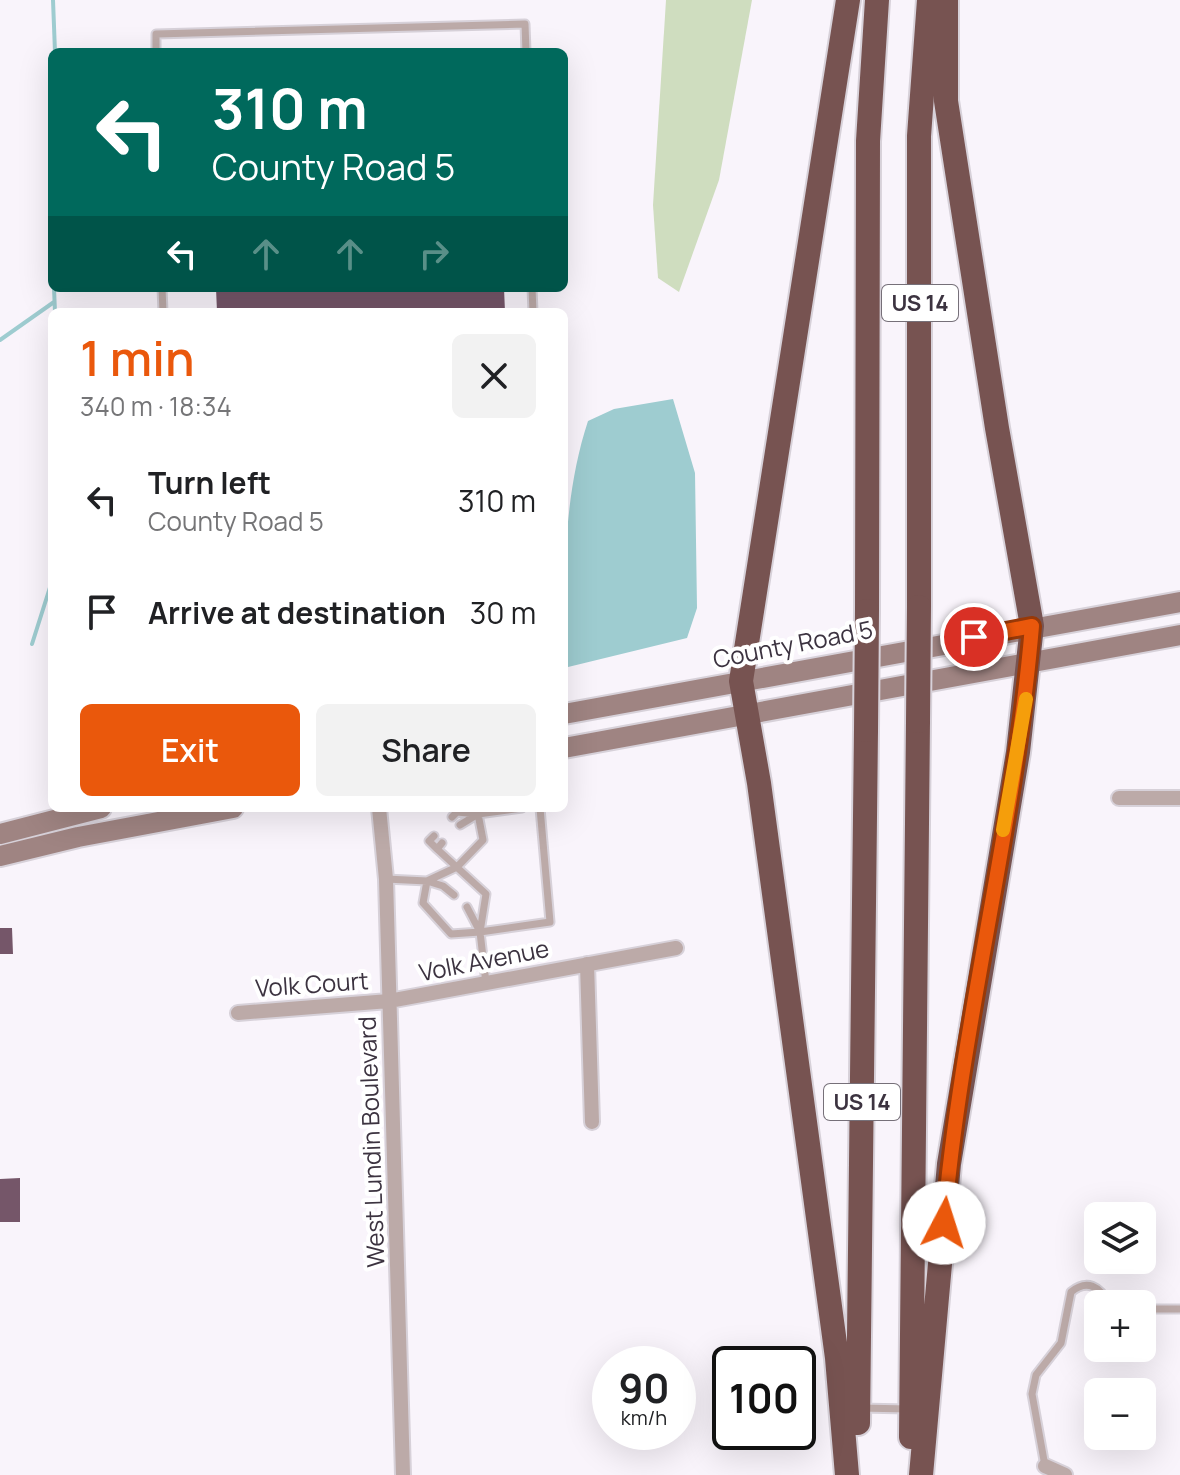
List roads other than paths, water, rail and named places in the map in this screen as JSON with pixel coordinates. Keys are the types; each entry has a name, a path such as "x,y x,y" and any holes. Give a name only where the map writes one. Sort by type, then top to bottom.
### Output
{"highway":[{"path":"847,1475 839,1371 759,783 741,681 848,0"},
{"name":"US 14","path":"858,1475 867,611 868,141 877,0"},
{"name":"US 14","path":"911,1475 919,607 919,136 929,0"},
{"path":"921,1475 949,1164 1018,752 1032,626 997,428 946,101 946,0"}],"street":[{"name":"County Road 5","path":"568,713 1032,626 1180,602"},
{"path":"568,747 1180,635"},
{"path":"1119,798 1180,798"},
{"path":"0,834 85,812"},
{"path":"0,856 78,837 212,812"},
{"name":"West Lundin Boulevard","path":"379,812 386,879 403,1475"},
{"name":"Volk Avenue","path":"389,1001 676,948"},
{"name":"Volk Avenue","path":"587,964 592,1122"},
{"name":"Volk Court","path":"238,1013 389,1001"},
{"path":"1045,1466 1065,1475"}],"lane":[{"path":"156,48 156,34 525,24 526,48"},
{"path":"452,817 457,812 493,812"},
{"path":"427,881 423,903 451,934 550,922 540,812"},
{"path":"427,881 457,867 483,840 478,814"},
{"path":"460,825 478,814"},
{"path":"434,836 429,841 439,846 486,894 480,932 486,983"},
{"path":"386,879 427,881 443,886 454,895"},
{"path":"467,907 480,932"},
{"path":"1045,1466 1032,1394 1036,1375 1061,1343 1071,1292 1080,1284 1092,1285 1099,1290"},
{"path":"1156,1309 1180,1309"},
{"path":"858,1408 911,1409"}],"water":[{"path":"673,399 695,473 697,608 687,638 568,667 568,522 573,481 588,421 614,409"}],"waterway":[{"path":"53,0 55,48"},
{"path":"54,292 55,308"},
{"path":"0,340 54,302"},
{"path":"32,644 48,594"}]}
